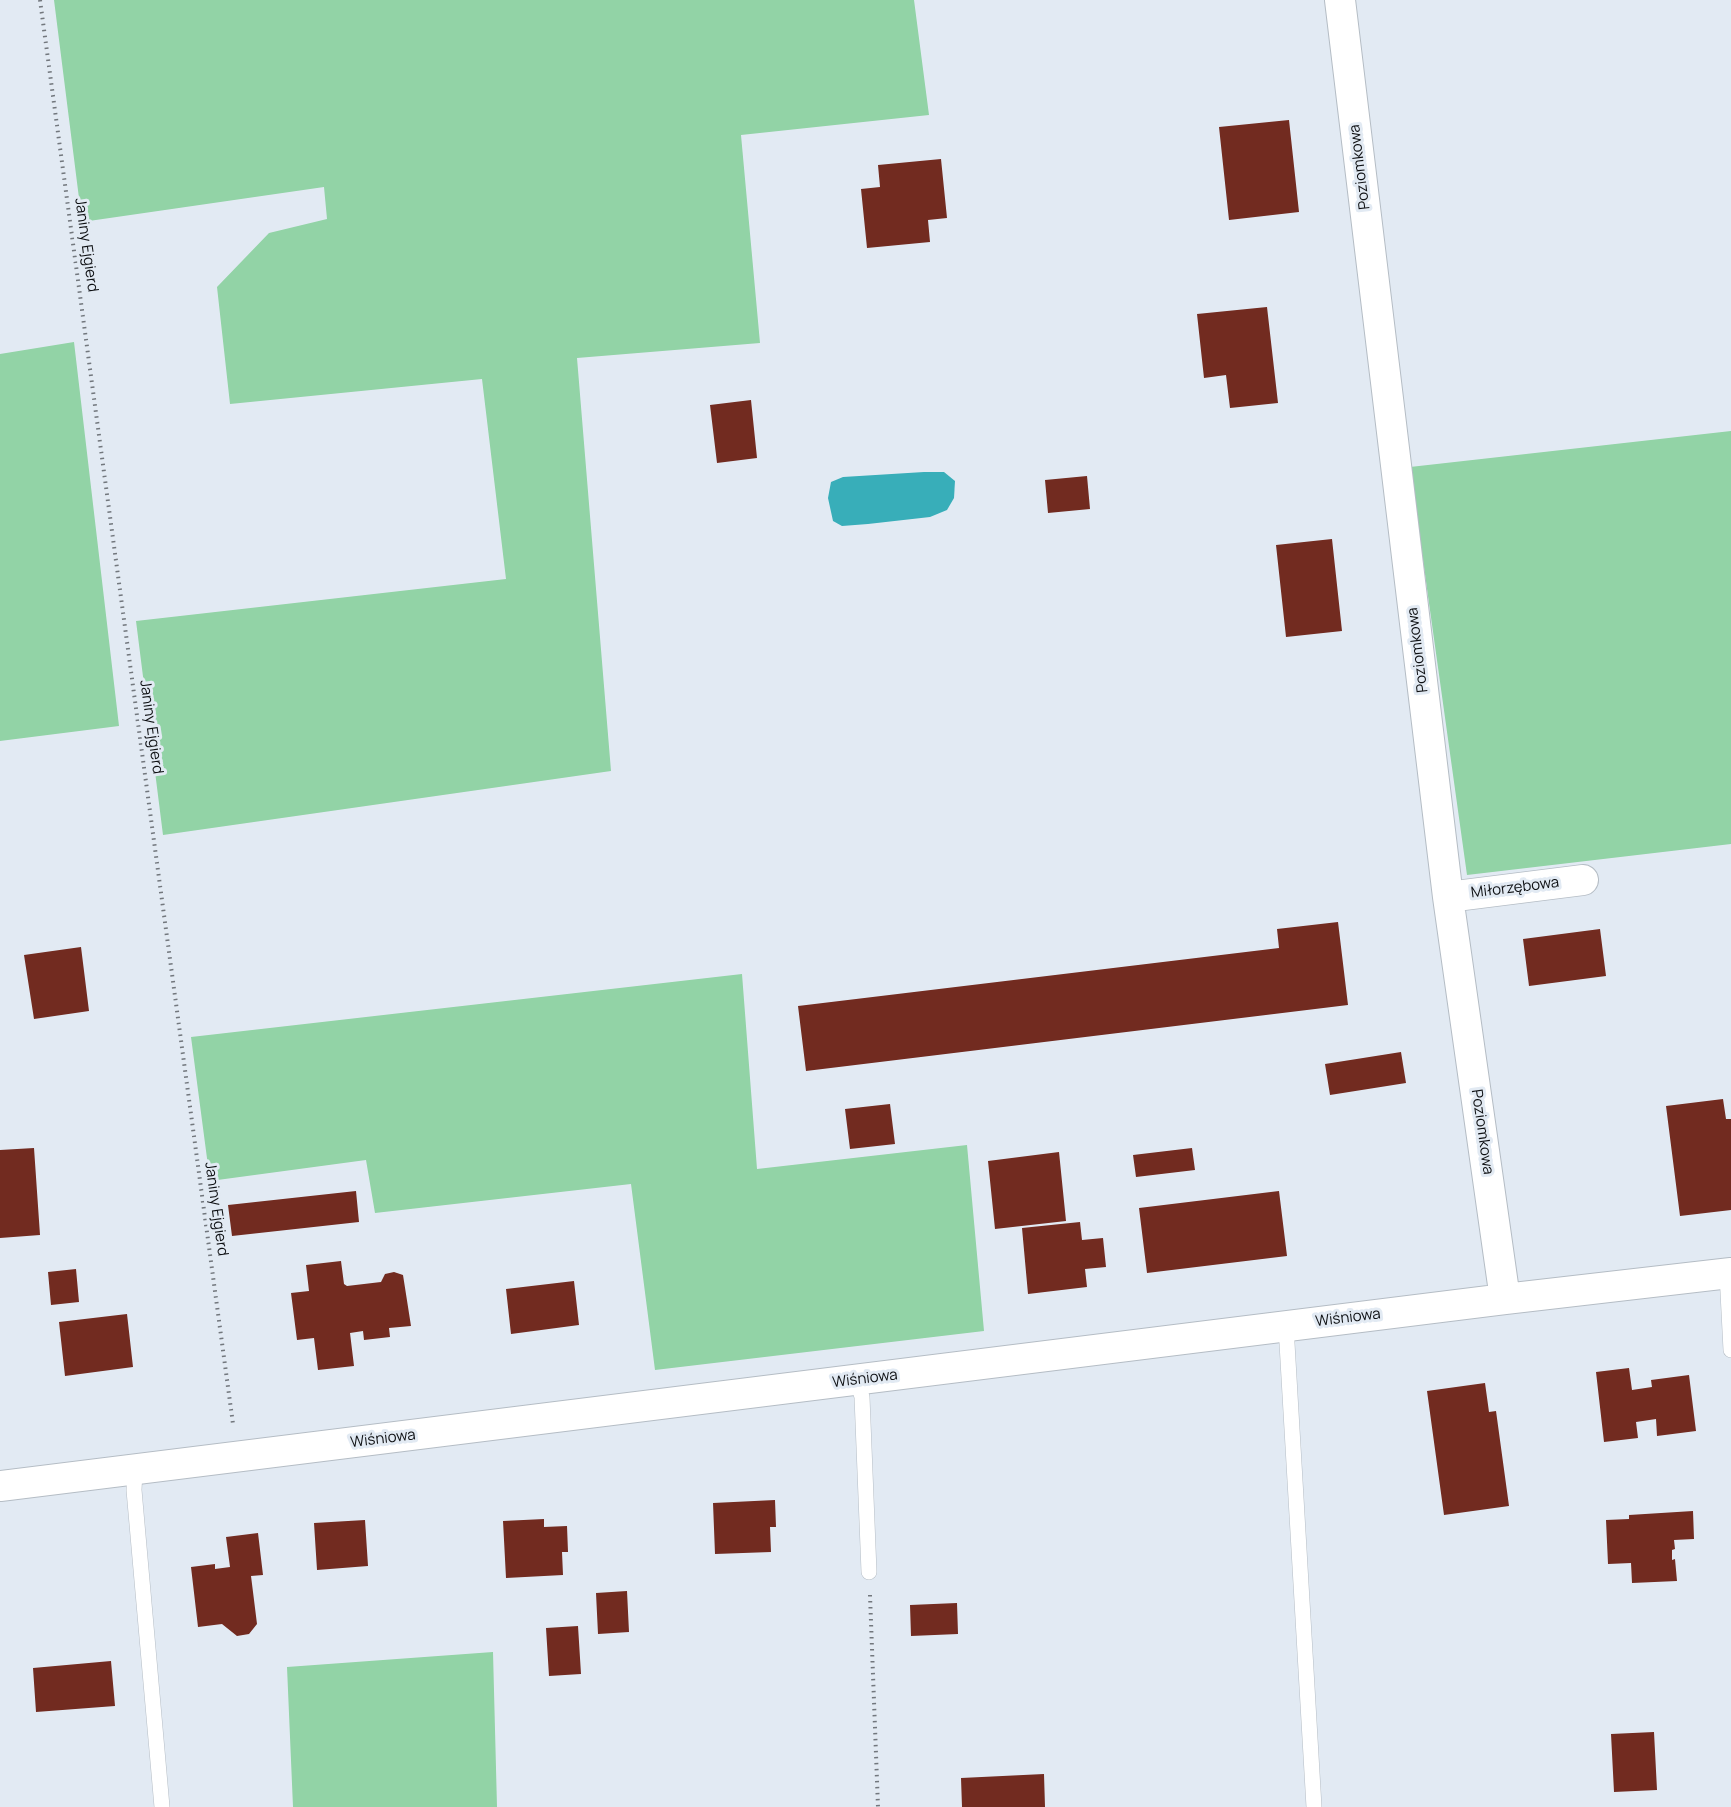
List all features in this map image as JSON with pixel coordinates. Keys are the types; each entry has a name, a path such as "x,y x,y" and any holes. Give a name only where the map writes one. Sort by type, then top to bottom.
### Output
{"street":[{"name":"Poziomkowa","path":"1340,0 1448,897 1505,1299"},
{"name":"Miłorzębowa","path":"1448,897 1583,880"},
{"name":"Wiśniowa","path":"0,1486 1729,1273"}],"lane":[{"path":"1729,1273 1731,1350"},
{"path":"1286,1326 1314,1807"},
{"path":"857,1380 862,1397 869,1572"},
{"path":"135,1470 134,1490 162,1807"}],"path":[{"name":"Janiny Ejgierd","path":"40,0 237,1457"},
{"path":"869,1572 878,1807"}],"green space":[{"path":"54,0 914,0 929,115 741,135 760,343 577,358 611,771 163,835 136,621 506,579 482,379 230,404 217,287 269,233 327,219 324,187 82,222"},
{"path":"74,342 119,726 0,741 0,354"},
{"path":"1731,431 1731,844 1467,875 1410,467"},
{"path":"742,974 757,1169 967,1145 984,1331 655,1370 631,1184 375,1213 366,1160 210,1181 191,1037"},
{"path":"493,1652 497,1807 293,1807 287,1667"}],"water":[{"path":"944,472 955,481 954,498 947,510 930,517 868,524 842,526 833,521 828,498 831,482 843,477"}],"building":[{"path":"1289,120 1299,212 1229,220 1219,127"},
{"path":"941,159 947,218 928,220 930,242 867,248 861,189 880,187 878,165"},
{"path":"1267,307 1278,403 1230,408 1226,375 1204,378 1197,314"},
{"path":"751,400 757,458 717,463 710,405"},
{"path":"1087,476 1090,509 1048,513 1045,480"},
{"path":"1332,539 1342,631 1286,637 1276,545"},
{"path":"1338,922 1348,1005 806,1071 798,1006 1279,948 1277,929"},
{"path":"1600,929 1606,976 1529,986 1523,939"},
{"path":"81,947 89,1011 34,1019 24,955"},
{"path":"1401,1052 1406,1083 1330,1095 1325,1064"},
{"path":"1723,1099 1726,1119 1731,1119 1731,1210 1680,1216 1666,1106"},
{"path":"890,1104 895,1144 850,1149 845,1109"},
{"path":"34,1148 40,1235 0,1238 0,1150"},
{"path":"1192,1148 1195,1170 1136,1177 1133,1155"},
{"path":"1059,1152 1066,1221 995,1229 988,1161"},
{"path":"356,1191 359,1222 232,1236 228,1205"},
{"path":"1279,1191 1287,1256 1147,1273 1139,1208"},
{"path":"1080,1222 1082,1240 1103,1238 1106,1267 1085,1269 1087,1287 1028,1294 1022,1228"},
{"path":"341,1261 344,1284 347,1286 381,1282 385,1274 394,1272 403,1275 411,1326 389,1328 390,1337 364,1340 363,1331 350,1333 354,1366 318,1370 314,1338 297,1340 291,1293 309,1291 306,1265"},
{"path":"76,1269 79,1302 51,1305 48,1272"},
{"path":"574,1281 579,1325 511,1334 506,1289"},
{"path":"127,1314 133,1367 65,1376 59,1322"},
{"path":"1629,1368 1632,1390 1652,1387 1651,1380 1689,1375 1696,1431 1657,1436 1656,1419 1636,1422 1638,1438 1604,1442 1596,1372"},
{"path":"1485,1383 1489,1412 1496,1411 1509,1506 1444,1515 1427,1391"},
{"path":"775,1500 776,1527 770,1527 771,1552 715,1554 713,1503"},
{"path":"1693,1511 1694,1539 1674,1540 1675,1549 1672,1550 1672,1560 1675,1559 1677,1581 1632,1583 1631,1563 1608,1564 1606,1520 1629,1519 1629,1515"},
{"path":"544,1519 544,1527 567,1526 568,1552 562,1552 563,1575 506,1578 503,1521"},
{"path":"365,1520 368,1566 317,1570 314,1523"},
{"path":"258,1533 263,1575 251,1576 257,1624 249,1634 237,1636 222,1624 198,1627 191,1567 215,1564 215,1569 230,1567 226,1537"},
{"path":"627,1591 629,1632 598,1634 596,1593"},
{"path":"957,1603 958,1634 911,1636 910,1605"},
{"path":"578,1626 581,1674 549,1676 546,1628"},
{"path":"111,1661 115,1706 36,1712 33,1668"},
{"path":"1654,1732 1657,1790 1614,1792 1611,1734"},
{"path":"1044,1774 1045,1807 962,1807 961,1778"}]}
